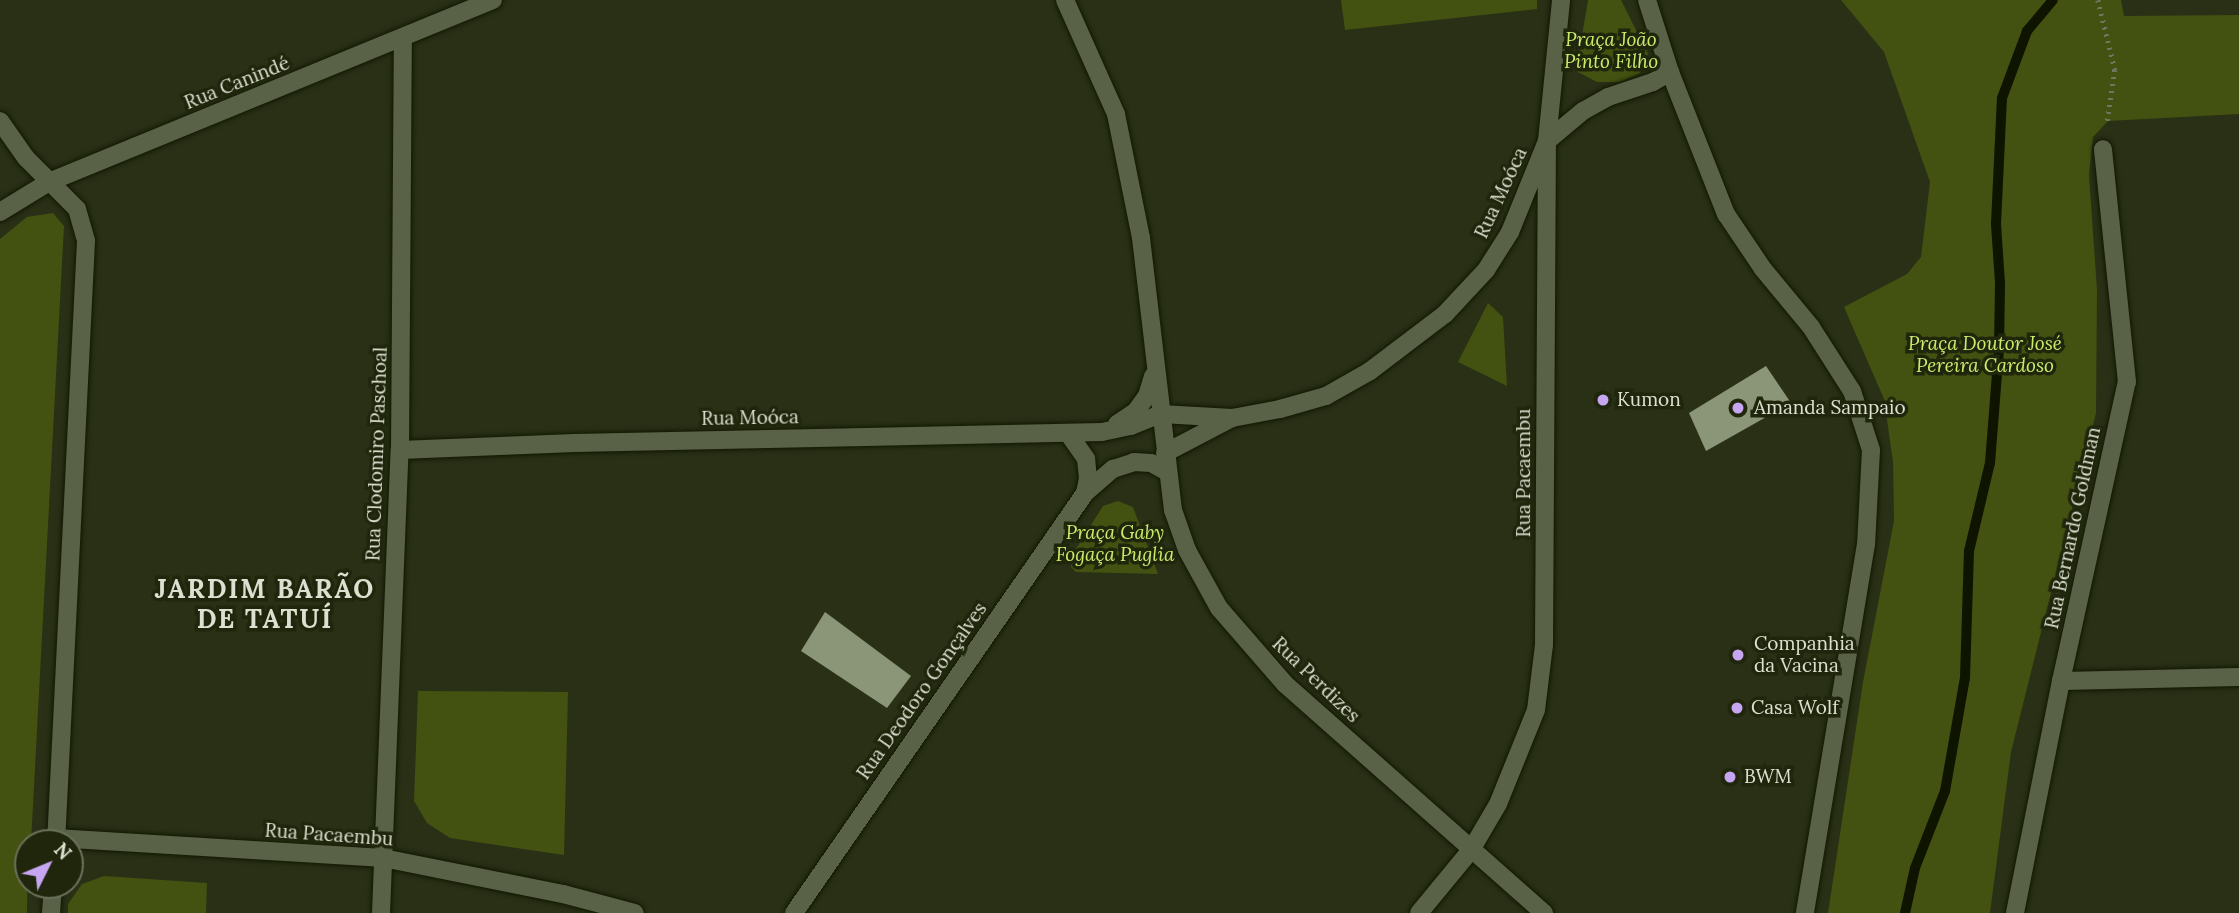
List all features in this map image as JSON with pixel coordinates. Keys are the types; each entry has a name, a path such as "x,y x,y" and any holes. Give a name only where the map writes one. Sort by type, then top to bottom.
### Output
{"street":[{"name":"Rua Canindé","path":"0,212 49,182 493,0"},
{"name":"Rua Perdizes","path":"1065,0 1116,114 1141,237 1173,510 1187,550 1219,608 1285,684 1544,913"},
{"name":"Rua Pacaembu","path":"1419,913 1471,850 1498,804 1536,710 1544,645 1548,141 1561,0"},
{"path":"1647,0 1671,72 1726,214 1763,269 1811,327 1852,391 1871,450 1866,544 1805,913"},
{"name":"Rua Clodomiro Paschoal","path":"381,913 400,450 403,39"},
{"name":"Rua Moóca","path":"400,450 574,443 1102,432 1131,426 1161,414 1232,418 1280,410 1326,396 1370,372 1445,314 1486,270 1510,232 1548,141 1583,111 1608,97 1653,82 1671,72"},
{"path":"0,121 26,158 77,209 86,241 57,829"},
{"name":"Rua Bernardo Goldman","path":"2015,913 2061,681 2127,383 2104,149"},
{"path":"1102,432 1136,411 1147,396 1155,370"},
{"name":"Rua Moóca","path":"1166,463 1232,418"},
{"path":"1068,433 1080,446 1086,459 1086,493"},
{"name":"Rua Deodoro Gonçalves","path":"794,913 1086,493 1113,469 1134,462 1166,463"},
{"path":"2061,681 2239,677"},
{"name":"Rua Pacaembu","path":"84,842 383,858 563,894 635,913"}],"path":[{"path":"2098,0 2115,70 2104,149"}],"green space":[{"path":"1341,0 1537,0 1537,9 1345,30"},
{"name":"Praça João Pinto Filho","path":"1588,0 1621,0 1648,54 1640,73 1620,82 1597,82 1576,71"},
{"name":"Praça Doutor José Pereira Cardoso","path":"1841,0 2121,0 2124,16 2239,15 2239,114 2108,121 2093,137 2089,175 2097,290 2096,413 2011,752 1990,913 1828,913 1863,682 1894,521 1893,462 1884,399 1844,307 1907,274 1921,257 1930,182 1884,52"},
{"path":"53,213 64,226 32,829 14,829 14,899 27,899 27,913 0,913 0,239 27,217"},
{"path":"1488,303 1503,317 1507,386 1458,362"},
{"name":"Praça Gaby Fogaça Puglia","path":"1118,501 1133,507 1158,574 1076,572 1071,567 1072,555 1103,506"},
{"path":"418,691 568,692 564,855 450,838 427,823 414,801"},
{"path":"104,876 207,883 206,913 68,913 68,904 72,899 84,899 84,883"}],"building":[{"path":"1766,366 1791,403 1706,451 1689,413"},
{"path":"825,612 911,676 887,708 801,651"}],"waterway":[{"path":"1905,913 1915,868 1945,791 1965,678 1969,551 1990,463 1999,349 2000,283 1996,224 2002,98 2027,31 2053,0"}],"place":[{"name":"Kumon","path":"1603,400"},
{"name":"Amanda Sampaio","path":"1738,408"},
{"name":"Companhia da Vacina","path":"1738,655"},
{"name":"Casa Wolf","path":"1737,708"},
{"name":"BWM","path":"1730,777"}],"district":[{"name":"JARDIM BARÃO DE TATUÍ","path":"265,604"}]}
